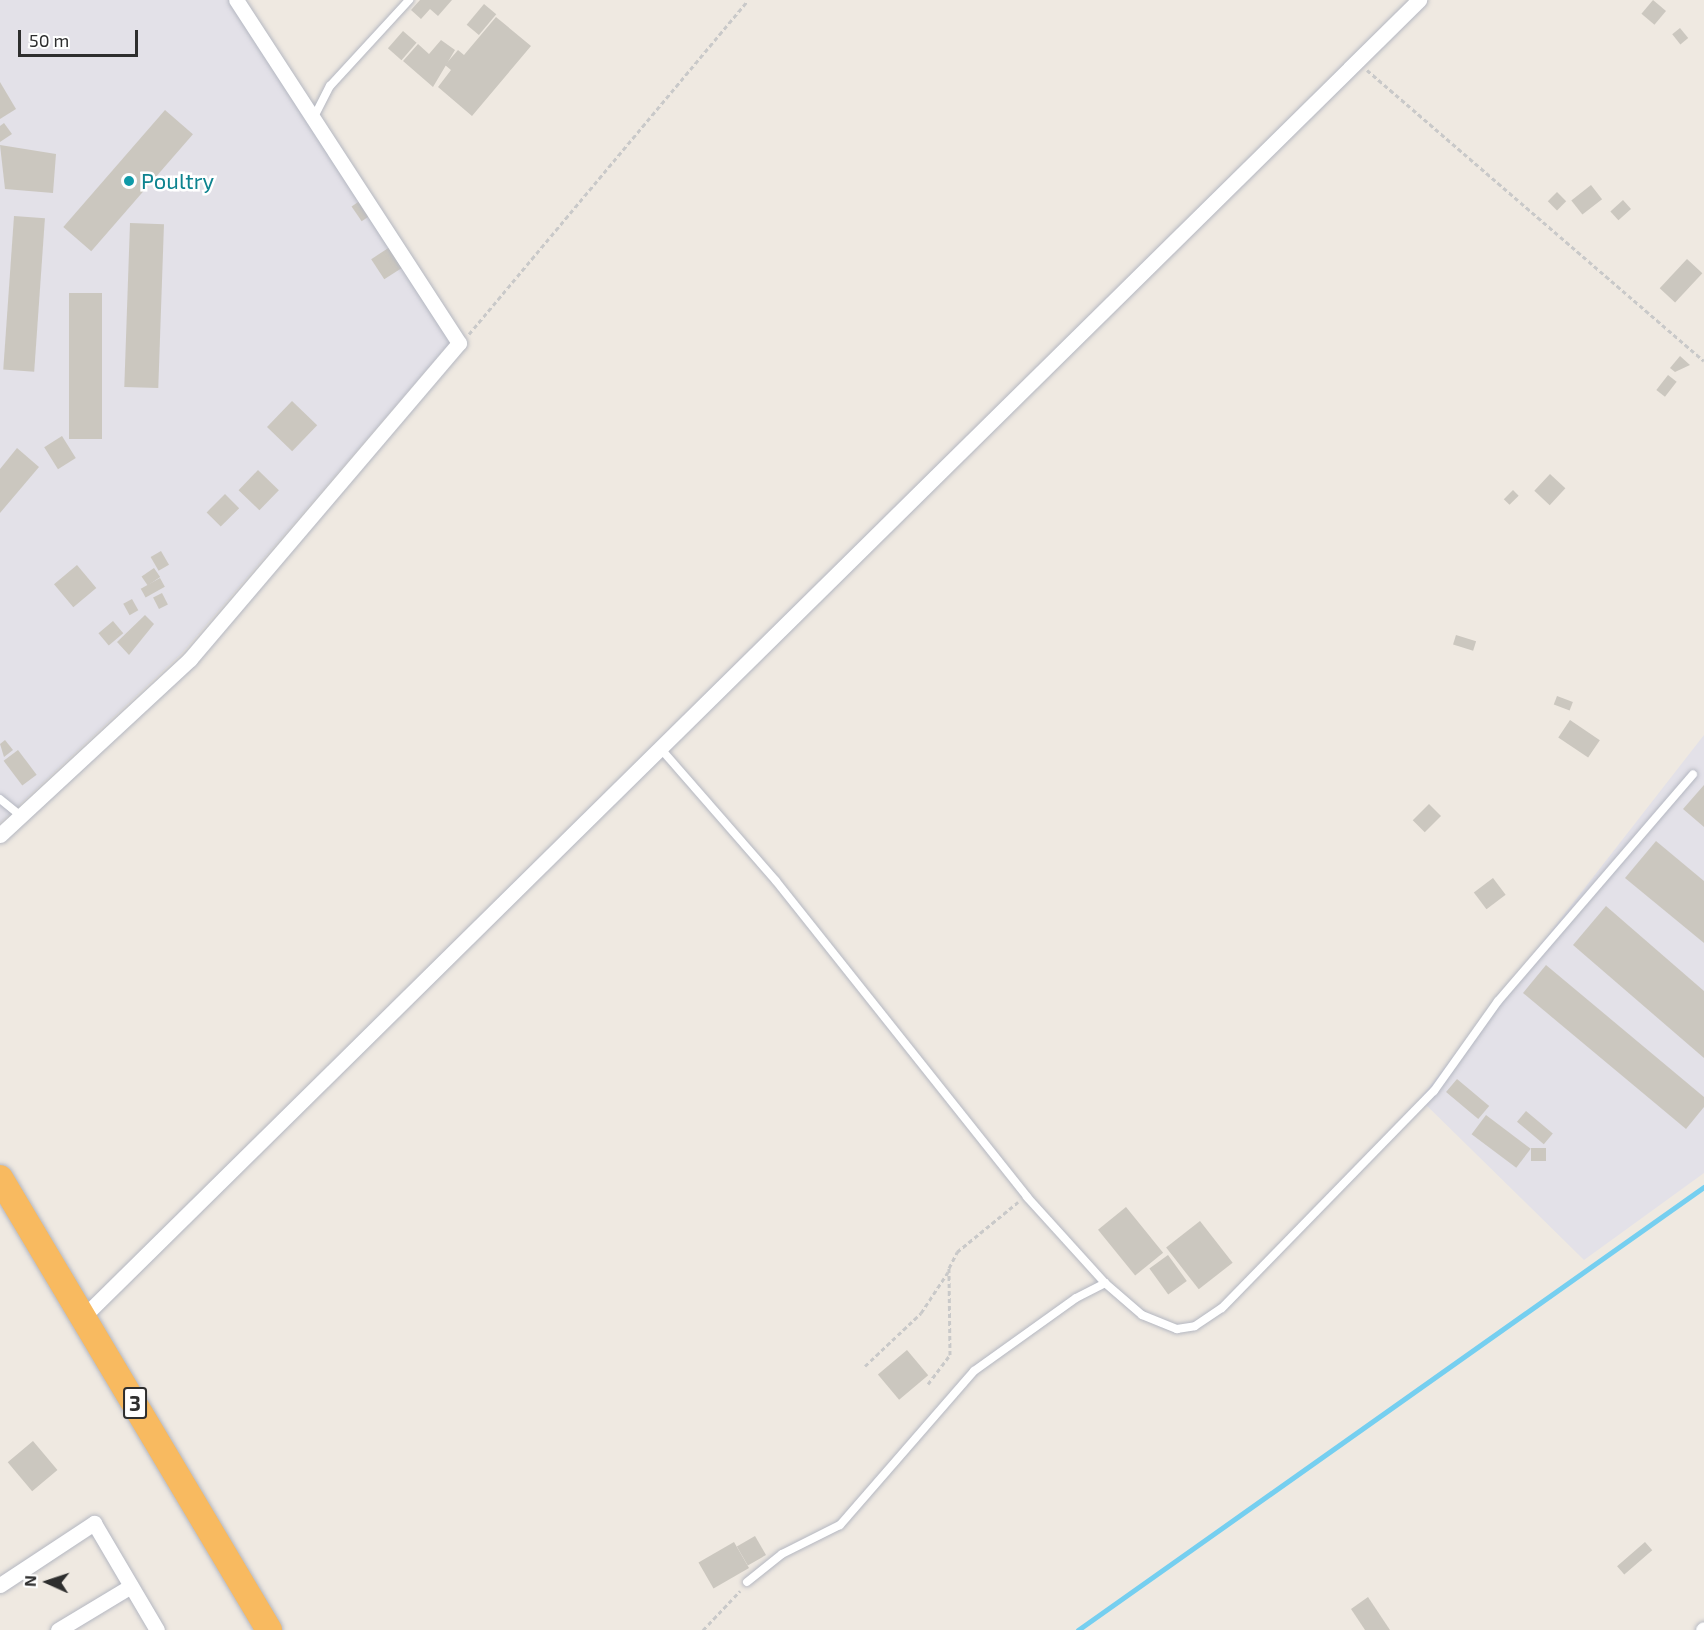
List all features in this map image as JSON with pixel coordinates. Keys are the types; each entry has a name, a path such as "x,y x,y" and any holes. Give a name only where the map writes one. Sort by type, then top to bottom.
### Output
{"highway":[{"name":"3","path":"0,1178 269,1630"}],"street":[{"path":"0,835 190,659 459,343 315,115 236,0"},
{"path":"84,1316 1354,59 1419,0"},
{"path":"0,1585 94,1523 157,1630"},
{"path":"58,1630 131,1586"}],"lane":[{"path":"315,115 330,86 409,0"},
{"path":"659,747 776,881 1027,1197 1105,1283 1142,1315 1177,1329 1195,1326 1222,1308 1434,1091 1498,1001 1693,774"},
{"path":"0,799 21,816"},
{"path":"747,1582 782,1554 840,1525 974,1371 1035,1323 1105,1283"}],"path":[{"path":"459,343 748,0"},
{"path":"1354,59 1704,361"},
{"path":"865,1366 921,1313 949,1270 957,1252 1027,1197"},
{"path":"928,1383 950,1355 949,1270"},
{"path":"703,1630 721,1616 747,1582"}],"shaded area":[{"path":"0,0 234,0 453,339 182,653 0,823"},
{"path":"1704,735 1704,1173 1584,1260 1420,1099"}],"building":[{"path":"420,0 452,0 438,16 430,9 421,19 411,10"},
{"path":"1653,0 1666,11 1654,25 1641,14"},
{"path":"484,4 496,14 479,35 467,25"},
{"path":"496,17 531,46 472,116 438,87 451,70 445,65 458,50 464,55"},
{"path":"1680,28 1688,38 1680,44 1672,34"},
{"path":"403,31 417,43 401,60 388,48"},
{"path":"441,40 455,50 433,87 403,61 418,44 429,54"},
{"path":"0,82 16,109 0,119"},
{"name":"Poultry","path":"165,110 193,134 91,251 63,227"},
{"path":"4,123 12,134 0,142 0,126"},
{"path":"0,145 56,154 53,193 5,189"},
{"path":"1591,185 1602,199 1582,215 1571,200"},
{"path":"1557,192 1566,201 1557,210 1548,201"},
{"path":"364,198 374,213 362,221 352,206"},
{"path":"1623,200 1631,209 1618,220 1610,211"},
{"path":"14,216 45,218 34,372 3,370"},
{"name":"Poultry","path":"130,223 164,224 158,388 124,387"},
{"path":"393,245 406,265 384,279 371,259"},
{"path":"1687,259 1702,273 1675,303 1660,288"},
{"path":"69,293 102,293 102,439 69,439"},
{"path":"1680,356 1690,365 1675,372 1670,368"},
{"path":"1668,375 1677,382 1665,397 1656,390"},
{"path":"292,401 317,425 292,451 267,427"},
{"path":"62,436 76,458 58,469 44,447"},
{"path":"17,448 39,467 0,513 0,469"},
{"path":"258,470 279,490 259,510 239,490"},
{"path":"1550,474 1565,488 1550,505 1534,491"},
{"path":"1513,490 1519,496 1509,505 1504,499"},
{"path":"225,494 239,508 221,527 207,512"},
{"path":"161,551 169,565 159,571 151,557"},
{"path":"77,565 96,588 73,607 54,584"},
{"path":"154,568 160,577 148,586 142,576"},
{"path":"160,578 165,587 146,597 141,589"},
{"path":"162,593 168,605 159,609 153,598"},
{"path":"132,599 138,610 130,615 123,604"},
{"path":"145,615 154,624 129,655 117,642"},
{"path":"113,621 123,633 109,645 98,633"},
{"path":"1456,635 1476,641 1473,651 1453,645"},
{"path":"1557,696 1573,702 1570,710 1554,704"},
{"path":"1570,720 1600,740 1588,758 1558,737"},
{"path":"5,740 13,750 4,757 0,744"},
{"path":"18,750 37,775 22,786 4,761"},
{"path":"1704,785 1704,827 1683,809"},
{"path":"1429,804 1441,816 1425,832 1413,820"},
{"path":"1656,841 1704,881 1704,943 1625,878"},
{"path":"1493,878 1506,895 1486,909 1474,892"},
{"path":"1606,906 1704,991 1704,1058 1573,945"},
{"path":"1546,965 1704,1097 1704,1107 1686,1129 1523,993"},
{"path":"1457,1079 1489,1106 1478,1119 1446,1092"},
{"path":"1526,1111 1553,1133 1544,1144 1517,1122"},
{"path":"1486,1115 1531,1149 1516,1168 1472,1134"},
{"path":"1531,1148 1546,1148 1546,1161 1531,1161"},
{"path":"1126,1207 1163,1253 1135,1276 1098,1230"},
{"path":"1200,1221 1233,1263 1199,1289 1166,1247"},
{"path":"1168,1255 1187,1281 1168,1294 1149,1269"},
{"path":"907,1350 928,1375 899,1400 878,1374"},
{"path":"33,1441 57,1470 32,1491 8,1462"},
{"path":"755,1536 766,1555 748,1566 737,1546"},
{"path":"734,1542 749,1568 713,1588 698,1562"},
{"path":"1645,1542 1652,1550 1624,1575 1617,1566"},
{"path":"1368,1597 1390,1630 1365,1630 1351,1609"}],"waterway":[{"path":"1078,1630 1704,1187"}],"place":[{"name":"Poultry","path":"129,181"}]}
